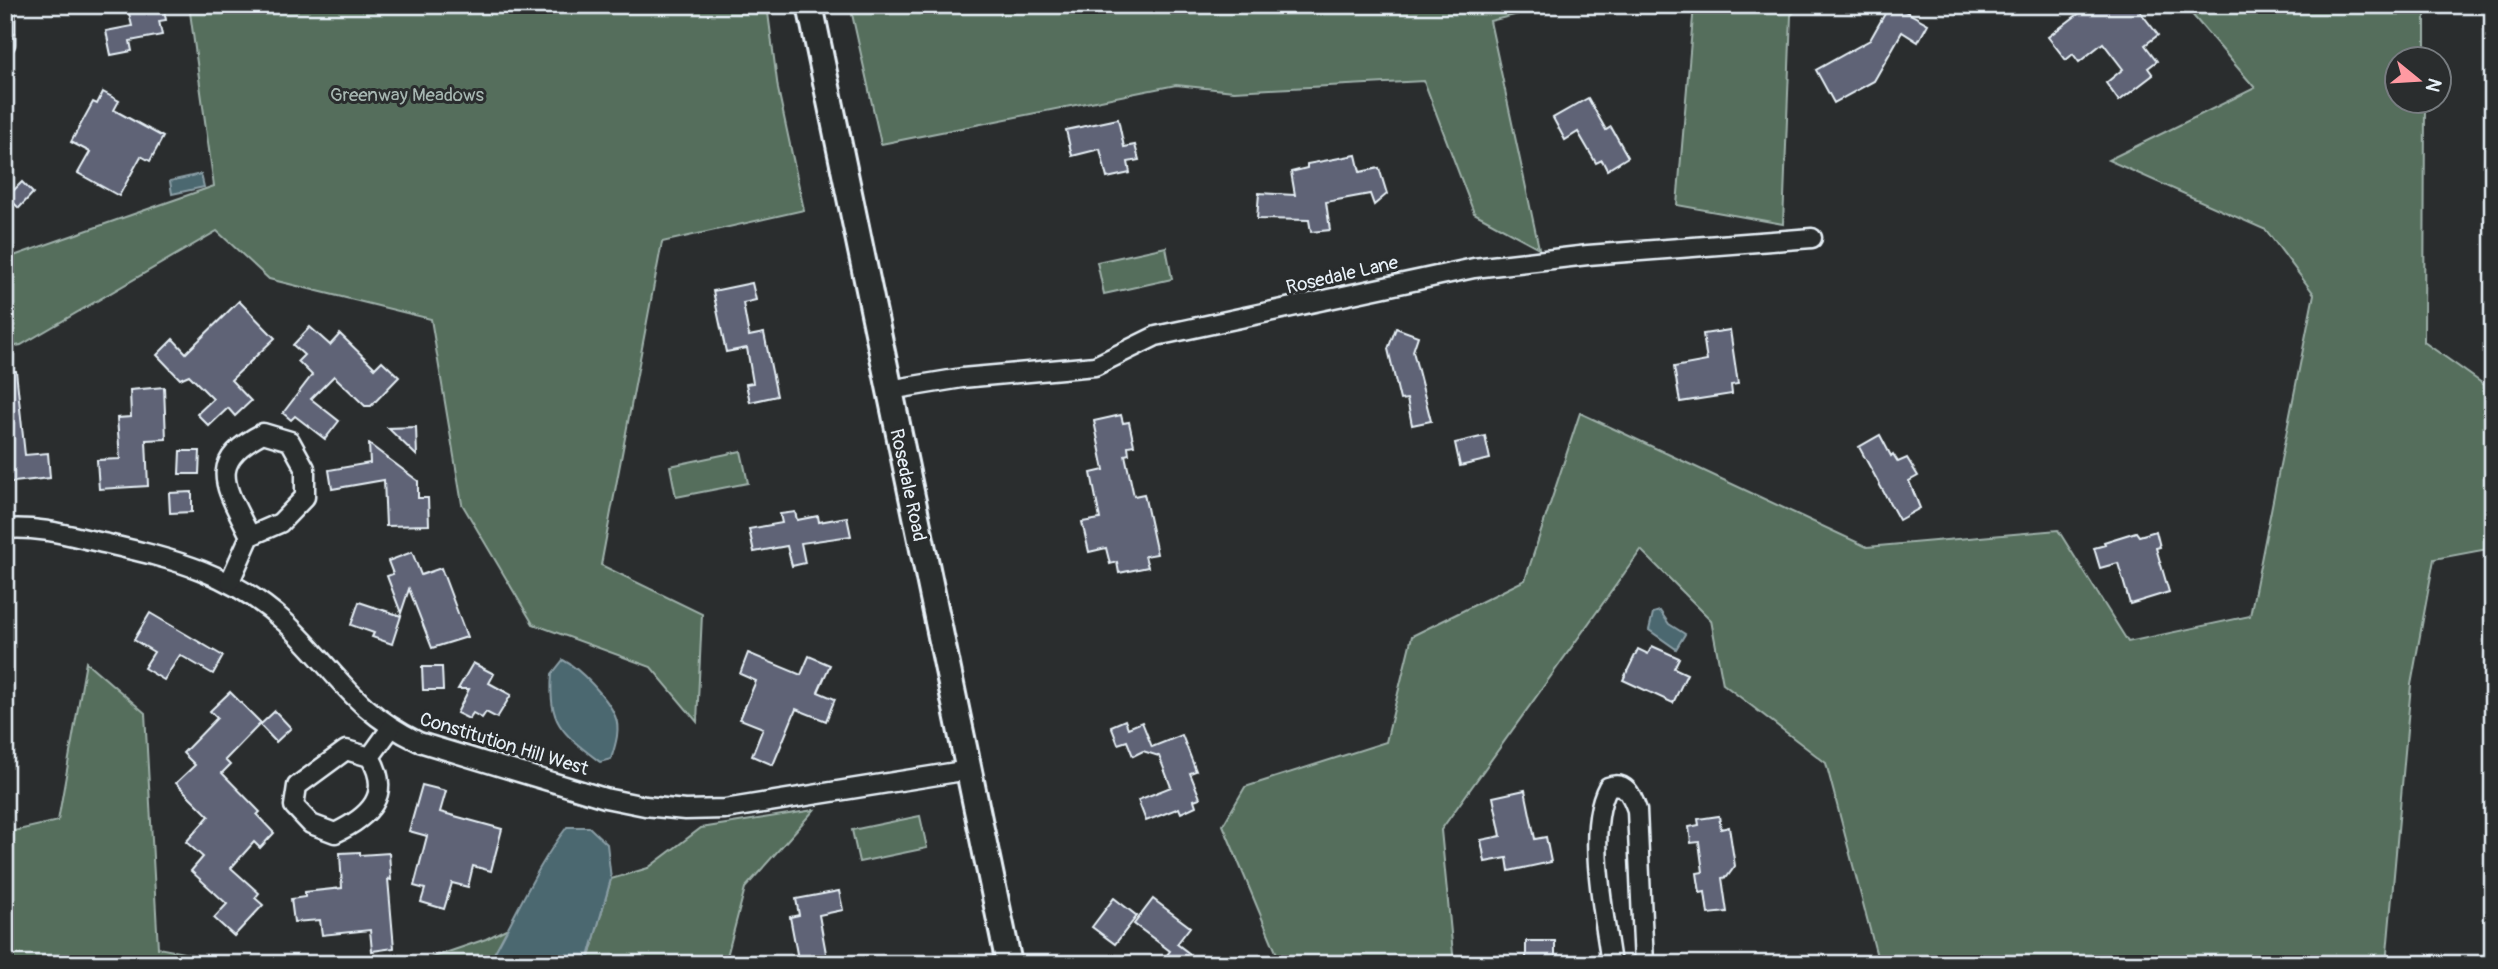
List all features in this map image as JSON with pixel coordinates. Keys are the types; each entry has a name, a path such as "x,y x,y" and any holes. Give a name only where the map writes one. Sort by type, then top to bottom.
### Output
{"street":[{"name":"Rosedale Road","path":"810,5 1009,964"},
{"path":"5,16 5,44"},
{"name":"Rosedale Lane","path":"889,390 974,376 1095,366 1156,336 1474,268 1588,255 1812,238"},
{"path":"230,581 250,536 281,523 305,497 305,468 290,442 263,433 242,443 226,465 223,479 250,536"},
{"name":"Constitution Hill West","path":"5,529 46,530 183,561 230,581 288,625 347,692 391,728 419,742 606,798 685,810 725,809 969,770"},
{"path":"370,757 391,728"},
{"path":"346,750 370,757 381,774 378,798 358,822 335,833 311,824 294,806 297,786 346,750"},
{"path":"1611,964 1599,851 1602,801 1608,787 1615,785 1624,787 1632,795 1637,810 1644,964"}],"green space":[{"name":"Greenway Meadows","path":"189,5 767,5 778,89 804,210 662,242 601,565 702,614 697,722 651,667 533,624 462,504 431,319 269,279 217,231 21,345 5,348 5,259 214,186"},
{"path":"850,5 1555,5 1490,21 1539,248 1474,213 1424,81 1234,91 1176,85 881,144"},
{"path":"1694,5 1802,5 1791,15 1783,224 1677,205"},
{"path":"2184,5 2425,5 2425,46 2382,46 2382,116 2425,116 2424,342 2493,391 2493,548 2434,559 2411,685 2386,964 1879,964 1826,763 1723,684 1711,620 1641,550 1441,830 1454,964 1281,964 1223,825 1245,787 1386,742 1412,636 1525,580 1580,413 1867,547 2058,530 2128,642 2250,616 2314,294 2266,230 2108,160 2255,88"},
{"path":"1166,247 1172,279 1104,294 1097,262"},
{"path":"741,451 748,483 676,497 670,466"},
{"path":"86,662 145,713 158,948 240,964 5,964 5,833 58,821"},
{"path":"814,810 745,888 725,964 587,964 611,879 648,868 701,828"},
{"path":"920,816 927,848 859,862 852,830"},
{"path":"510,927 488,964 413,964 486,939"}],"water":[{"path":"201,174 204,187 172,194 170,181"},
{"path":"1660,611 1669,624 1685,634 1676,649 1649,630 1653,613"},
{"path":"563,660 592,684 615,716 616,743 611,759 600,762 567,735 555,716 551,691 552,674"},
{"path":"567,827 589,827 607,844 611,879 587,964 488,964 535,876"}],"building":[{"path":"127,5 163,5 166,20 159,21 162,35 130,41 132,51 111,55 106,31 132,26"},
{"path":"1894,5 1928,24 1918,42 1902,32 1874,81 1834,103 1816,70 1870,40 1887,10 1891,12"},
{"path":"2090,5 2135,5 2158,35 2145,45 2157,61 2148,68 2153,75 2119,101 2106,83 2123,69 2103,43 2079,62 2073,54 2066,60 2048,37"},
{"path":"103,92 119,101 114,110 163,137 150,161 141,156 119,196 78,173 90,152 71,142 93,102 97,104"},
{"path":"1588,98 1606,130 1611,127 1628,157 1607,170 1602,160 1596,163 1578,132 1565,140 1553,118"},
{"path":"1118,119 1124,147 1135,145 1139,160 1128,162 1130,173 1107,178 1100,149 1072,156 1066,130"},
{"path":"1356,155 1360,172 1379,168 1387,194 1374,205 1370,194 1326,202 1330,230 1311,232 1309,220 1257,219 1259,193 1295,195 1291,172 1307,168 1307,164"},
{"path":"22,182 33,193 19,208 7,197"},
{"path":"752,283 756,300 743,303 749,336 764,333 777,396 750,402 746,384 753,383 747,348 726,352 713,291"},
{"path":"239,301 275,338 231,380 251,401 235,416 228,408 209,426 197,414 213,399 189,375 180,379 157,355 173,339 186,353"},
{"path":"310,327 330,345 340,334 375,368 382,361 399,377 371,406 365,406 334,376 311,399 339,421 325,439 295,416 291,420 283,413 312,375 298,361 304,355 293,345"},
{"path":"1396,328 1418,336 1413,351 1431,421 1412,425 1407,399 1400,400 1388,349"},
{"path":"1730,330 1738,384 1731,385 1732,394 1680,402 1674,367 1707,361 1703,334"},
{"path":"5,371 16,371 25,455 48,453 50,478 5,483"},
{"path":"164,387 166,439 146,440 148,486 99,489 97,460 120,459 117,418 131,417 130,390"},
{"path":"1121,415 1123,423 1129,422 1134,445 1128,446 1129,454 1125,455 1134,496 1144,494 1157,554 1145,556 1148,567 1119,573 1117,562 1110,564 1106,548 1089,552 1082,522 1100,519 1091,473 1104,470 1094,421"},
{"path":"416,427 417,456 388,428"},
{"path":"1880,435 1891,456 1893,454 1898,462 1907,458 1918,476 1909,481 1920,508 1899,520 1859,447"},
{"path":"1485,436 1490,459 1460,466 1455,443"},
{"path":"369,444 418,481 418,498 428,498 429,525 386,526 384,480 332,489 329,470 370,463"},
{"path":"180,451 200,451 199,474 179,474"},
{"path":"192,492 192,512 170,513 169,493"},
{"path":"795,512 797,520 818,516 819,522 847,517 851,536 801,543 805,563 792,566 787,546 754,552 749,529 782,523 780,514"},
{"path":"2156,531 2160,547 2156,548 2169,592 2130,604 2118,563 2100,568 2094,548 2136,532 2139,536"},
{"path":"412,552 421,575 441,568 467,637 432,648 409,589 401,613 387,576 393,574 388,561"},
{"path":"359,602 401,616 392,644 372,637 374,633 351,625"},
{"path":"150,613 223,656 213,674 180,655 164,680 144,668 154,652 134,640"},
{"path":"1652,646 1679,658 1674,668 1687,674 1673,703 1623,680 1638,649 1648,654"},
{"path":"748,653 801,675 809,656 830,665 818,692 835,699 826,721 796,709 773,765 752,756 763,728 740,719 756,681 740,674"},
{"path":"473,663 494,674 489,683 511,695 497,718 486,712 482,718 473,713 469,719 457,713 469,689 458,689"},
{"path":"422,667 442,667 443,690 423,690"},
{"path":"230,692 261,723 225,760 230,765 222,773 260,812 257,815 274,833 260,848 254,842 231,868 259,893 255,898 263,905 234,936 214,918 227,904 191,871 203,857 186,842 209,816 176,783 195,765 183,753 217,718 210,711"},
{"path":"275,711 291,728 276,742 260,725"},
{"path":"1125,720 1128,728 1142,722 1152,747 1182,735 1196,771 1190,773 1200,798 1194,800 1196,806 1181,813 1179,808 1146,821 1138,800 1171,787 1159,756 1143,751 1133,756 1127,741 1118,744 1111,726"},
{"path":"422,785 446,791 440,812 502,829 491,871 473,866 468,887 452,883 444,909 421,902 425,889 414,886 427,836 409,831"},
{"path":"1525,790 1535,839 1546,837 1551,862 1509,871 1507,858 1485,862 1481,840 1501,836 1493,797"},
{"path":"1719,816 1721,829 1729,827 1735,866 1727,877 1722,878 1727,912 1708,914 1705,892 1700,893 1697,873 1703,872 1699,842 1691,843 1689,827 1699,825 1698,819"},
{"path":"360,852 360,855 389,853 391,880 388,879 394,948 372,951 370,930 322,935 320,920 294,922 291,899 305,897 305,892 342,888 340,853"},
{"path":"839,891 843,910 819,915 828,964 799,964 790,917 799,915 796,899"},
{"path":"1114,898 1137,916 1115,944 1092,927"},
{"path":"1153,899 1190,927 1177,944 1190,954 1182,964 1160,964 1170,951 1134,924"},
{"path":"1526,941 1555,941 1555,964 1526,964"}]}
